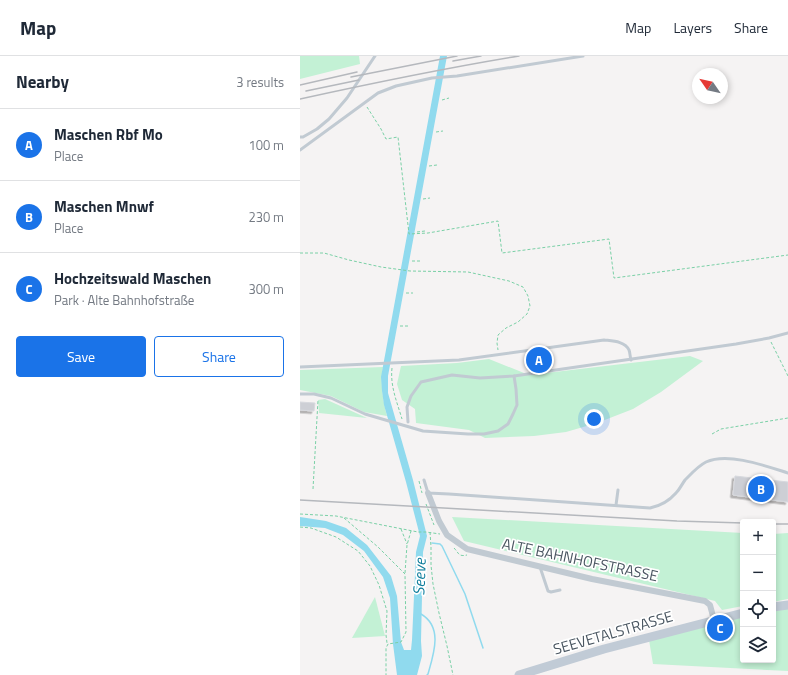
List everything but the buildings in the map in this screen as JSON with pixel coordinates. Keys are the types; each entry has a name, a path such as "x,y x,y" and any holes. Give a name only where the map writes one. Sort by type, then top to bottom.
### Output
{"main road":[{"path":"776,606 788,604"},
{"path":"714,620 740,614"},
{"name":"SEEVETALSTRASSE","path":"519,675 604,649 714,620"}],"street":[{"name":"ALTE BAHNHOFSTRASSE","path":"428,494 438,521 447,535 467,549 592,579 705,601 710,605 714,620"}],"lane":[{"path":"300,137 317,129 329,119 347,98 375,56"},
{"path":"300,150 378,93 396,86 432,78 457,76 583,56"},
{"path":"408,422 407,407 411,396 421,382 452,375 480,378 514,376 631,360 769,338 788,333"},
{"path":"300,367 459,360 604,340 616,341 625,345 628,349 631,360"},
{"path":"300,394 318,395 331,398 372,417 423,431 484,434 498,431 508,424 517,405 514,376"},
{"path":"424,480 428,494 449,494 650,508 660,506 676,494 697,468 706,462 715,460 742,460 788,473"},
{"path":"616,505 618,490"},
{"path":"540,566 548,591 552,592 560,590"}],"path":[{"path":"442,100 449,98"},
{"path":"364,104 378,122 386,139 398,137 409,234 428,233 498,221 502,253 609,239 614,278 788,255"},
{"path":"436,132 444,130"},
{"path":"429,166 437,165"},
{"path":"423,199 430,198"},
{"path":"417,232 425,231"},
{"path":"300,253 324,253 381,267 410,271 468,272 509,281 523,287 528,296 530,306 527,314 518,322 506,328 498,335 497,343 499,354"},
{"path":"412,261 420,261"},
{"path":"406,293 413,293"},
{"path":"400,326 408,326"},
{"path":"769,338 788,376"},
{"path":"392,366 392,387 402,421"},
{"path":"313,489 318,395"},
{"path":"712,434 721,429 788,418"},
{"path":"300,514 336,516 411,531 426,532"},
{"path":"344,518 378,547 405,574"},
{"path":"300,527 311,528 336,537 358,551 370,566 379,585 387,611 386,635 388,644 386,648 386,675"},
{"path":"401,529 407,545"},
{"path":"388,644 401,642 406,632 405,574 407,545 411,531"},
{"path":"430,532 430,565 433,584 453,675"}],"green space":[{"path":"300,56 359,56 360,64 300,79"},
{"path":"690,356 703,361 661,392 633,409 597,423 566,432 534,436 485,438 469,430 416,423 415,409 402,400 397,384 401,366 457,363 489,359 529,375"},
{"path":"383,367 382,392 387,416 364,412 331,396 300,390 300,370"},
{"path":"325,399 367,418 319,413 318,400"},
{"path":"452,517 740,533 740,607 722,610 715,601 464,541"},
{"path":"788,533 788,599 776,601 776,555 776,534"},
{"path":"375,597 385,636 352,638"},
{"path":"788,606 788,671 653,664 649,640 740,618 740,663 776,663 776,609"}],"water":[{"name":"Seeve","path":"440,56 447,56 388,376 388,393 413,480 427,536 423,552 422,656 417,675 397,675 390,598 383,577 364,551 343,535 325,528 300,526 300,517 326,521 346,528 367,545 391,576 397,596 401,642 404,650 411,650 416,552 420,536 384,405 381,377"}],"waterway":[{"path":"432,543 440,544 442,546 465,594 483,648"},
{"path":"421,614 428,619 432,626 435,641 427,675"}],"railway":[{"path":"351,77 457,56"},
{"path":"453,61 481,56"},
{"path":"300,99 410,76 519,56"},
{"path":"300,85 357,72"},
{"path":"306,91 359,80"},
{"path":"300,500 677,521 740,523"},
{"path":"776,524 788,524"}],"place":[{"name":"Maschen Rbf Mo","path":"539,360"},
{"name":"Maschen Mnwf","path":"761,489"},
{"name":"Hochzeitswald Maschen","path":"720,628"}]}
